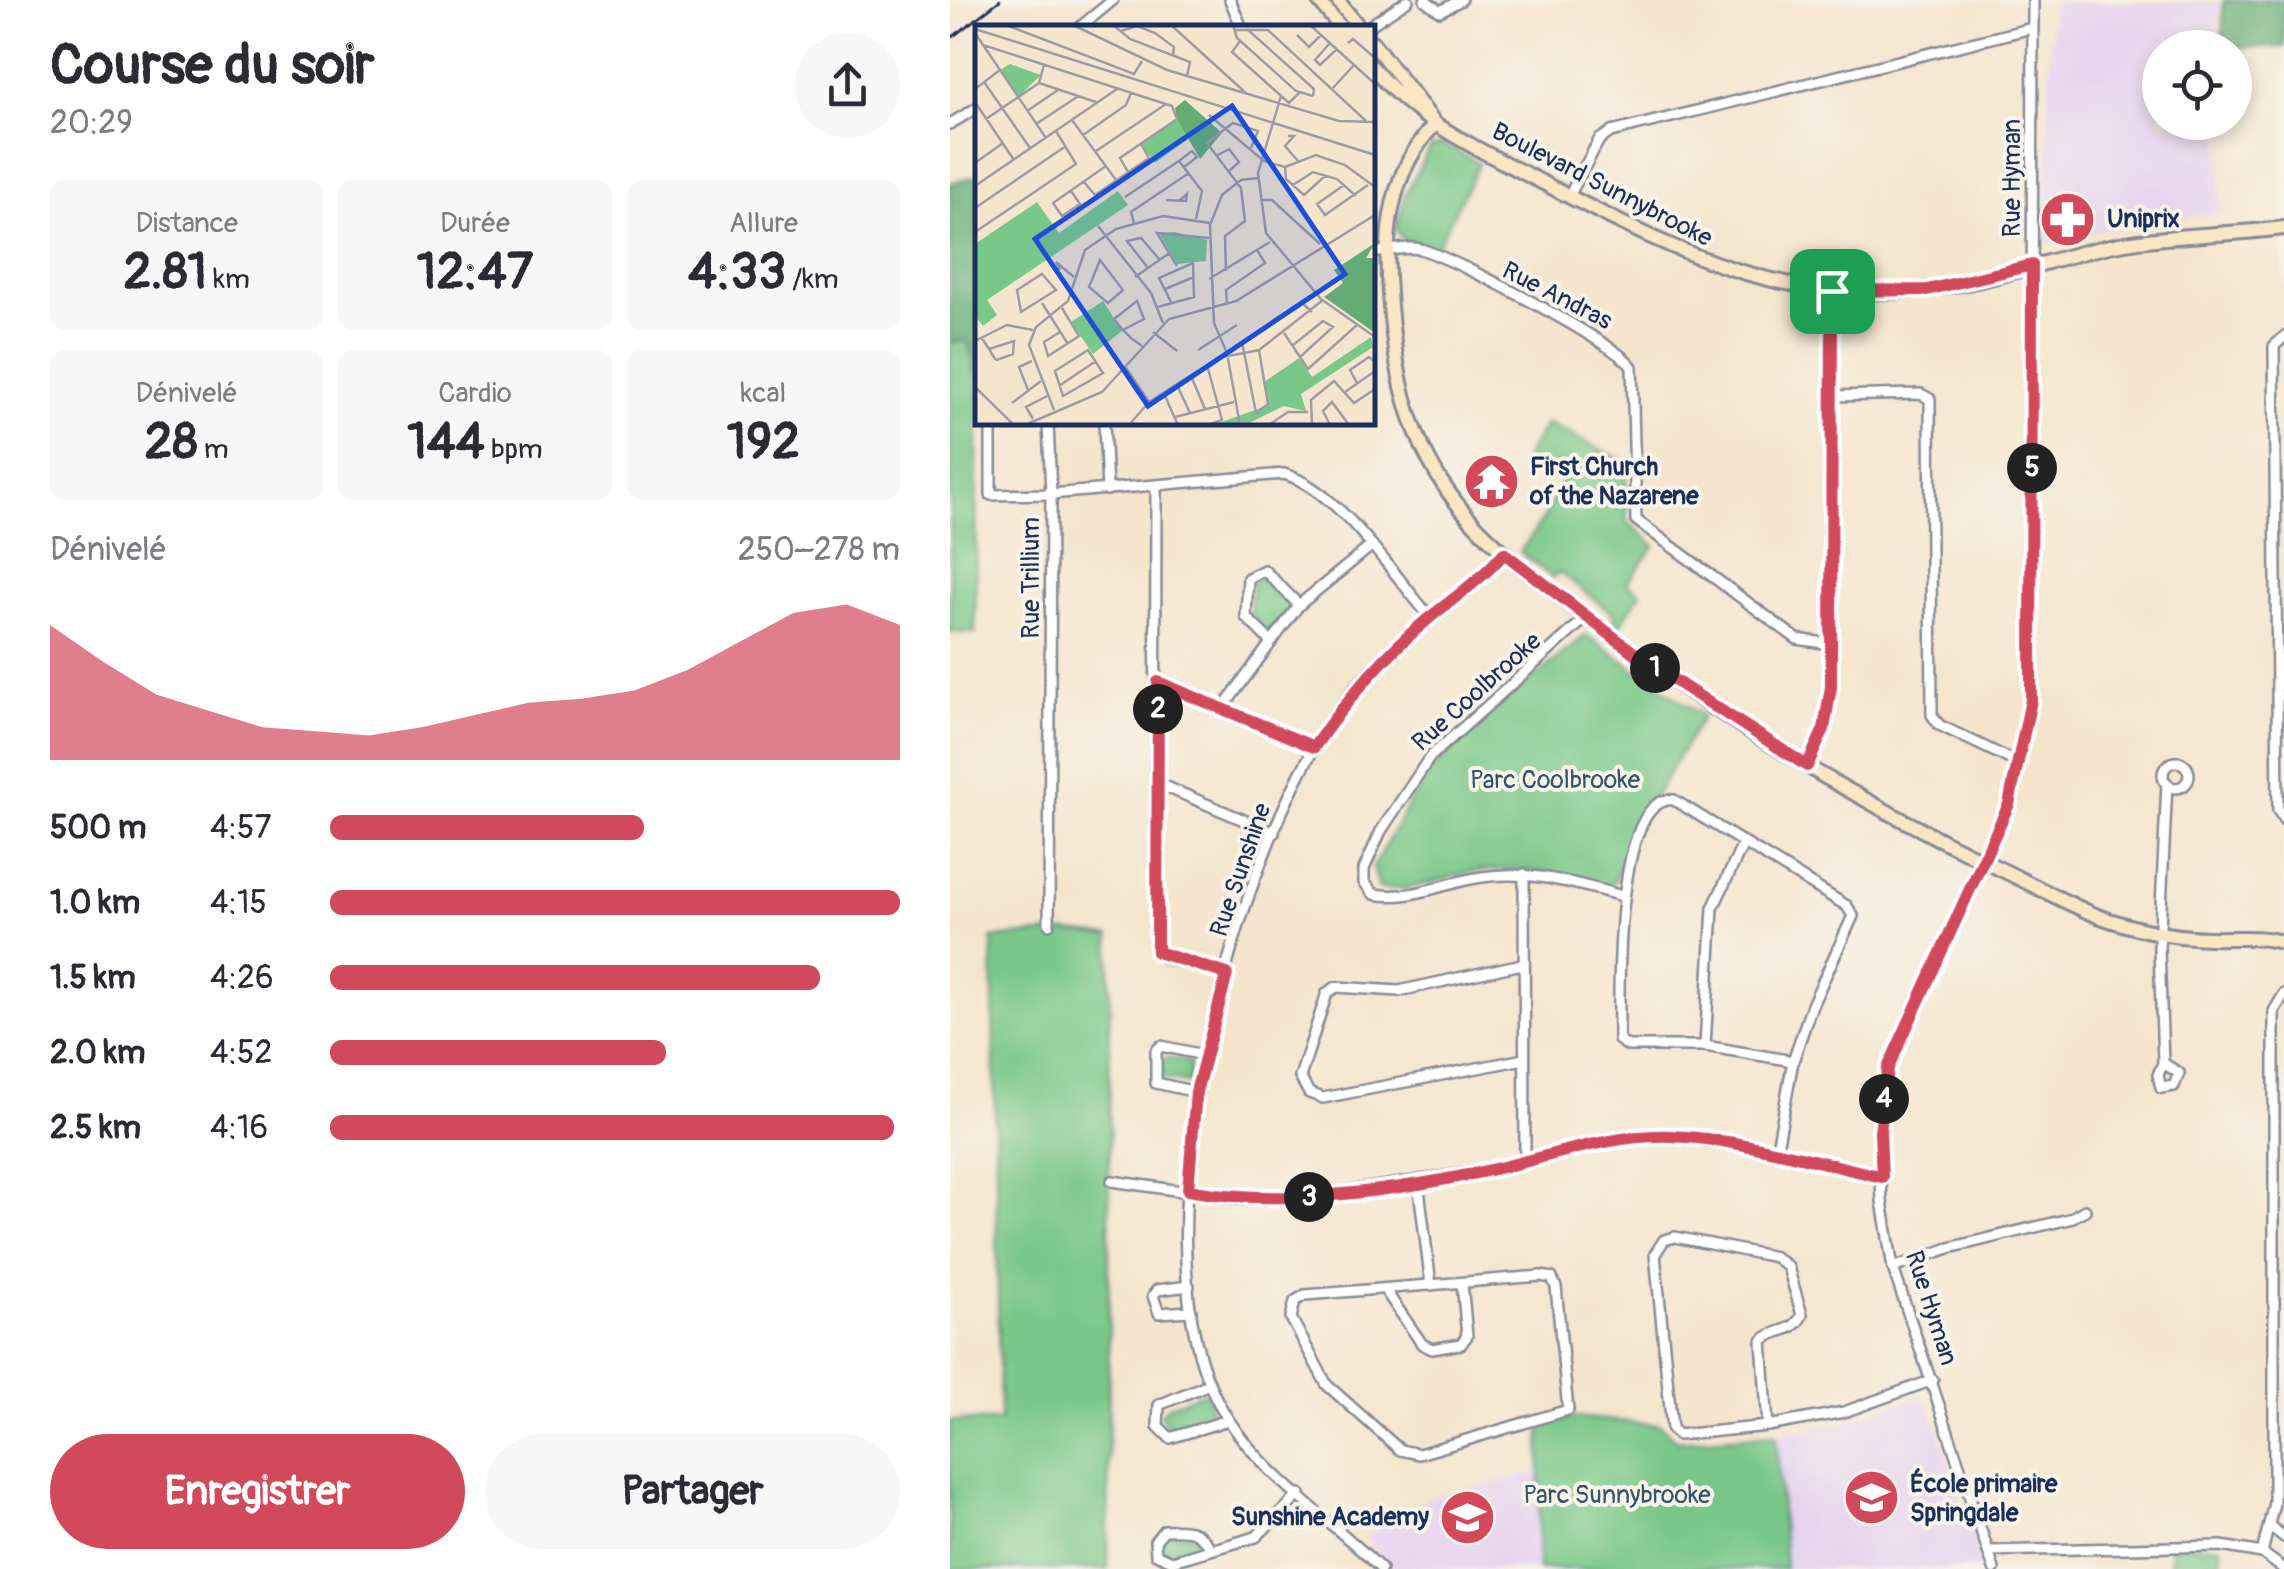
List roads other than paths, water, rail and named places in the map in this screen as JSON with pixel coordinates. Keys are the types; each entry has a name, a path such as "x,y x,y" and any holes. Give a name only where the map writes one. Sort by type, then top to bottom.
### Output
{"street":[{"path":"1083,25 1113,0"},
{"path":"1230,0 1241,25"},
{"path":"1318,0 1338,25"},
{"path":"1337,0 1360,25"},
{"path":"1368,25 1408,0"},
{"path":"1426,0 1440,11 1461,0"},
{"name":"Rue Hyman","path":"1994,1569 1894,1268 1880,1132 1888,1068 2009,804 2031,700 2033,0"},
{"path":"1569,196 1597,144 1611,132 2032,28"},
{"name":"Boulevard Sunnybrooke","path":"1375,46 1435,124"},
{"name":"Boulevard Sunnybrooke","path":"1375,70 1412,110 1569,196 1704,262 1770,282 1832,291 1927,290 2126,243 2284,228"},
{"path":"950,124 975,110"},
{"path":"1435,124 1423,138 1393,198 1379,252 1394,356 1414,430 1454,500 1504,553 1697,696 1807,766 1985,862 2093,914 2161,933 2284,943"},
{"name":"Rue Andras","path":"1379,252 1428,252 1579,327 1624,354 1632,367 1636,520 1798,639 1831,644"},
{"path":"1807,766 1828,713 1832,291"},
{"path":"2284,337 2274,346 2278,810 2284,820"},
{"path":"1832,396 1921,394 1930,399 1932,715 1939,726 2018,763"},
{"path":"991,425 991,494 1052,494 1048,425"},
{"path":"1104,425 1107,490"},
{"name":"Rue Trillium","path":"1049,924 1052,494 1284,474 1306,480 1430,617"},
{"path":"1156,487 1157,952 1227,974"},
{"path":"1222,709 1300,605 1370,547"},
{"name":"Rue Sunshine","path":"1381,1569 1255,1456 1228,1420 1209,1384 1191,1311 1189,1286 1188,1190 1196,1092 1227,974 1274,834 1292,786 1314,747 1354,689 1430,617 1463,595 1504,553"},
{"path":"1270,641 1246,616 1248,578 1264,570 1300,605"},
{"name":"Rue Coolbrooke","path":"1587,617 1430,757 1381,831 1364,869 1364,882 1374,894 1398,898 1479,877 1524,874 1622,896"},
{"path":"1158,682 1314,747"},
{"path":"1157,782 1274,834"},
{"path":"2163,1064 2161,933 2166,783"},
{"path":"1776,1152 1793,1060 1812,1005 1852,916 1847,906 1674,800 1656,804 1635,847 1622,896 1619,1040 1628,1046 1704,1046 1793,1060"},
{"path":"1704,1046 1713,908 1744,842"},
{"path":"1524,874 1525,1162"},
{"path":"1522,964 1399,992 1336,987 1327,993 1300,1076 1309,1094 1323,1098 1524,1059"},
{"path":"2262,1553 2270,1526 2279,1436 2279,1094 2274,1011 2284,994"},
{"path":"1196,1092 1156,1083 1156,1051 1161,1046 1204,1055"},
{"path":"1112,1181 1237,1198 1304,1198 1525,1162 1619,1140 1671,1136 1776,1152 1882,1177"},
{"path":"1418,1180 1432,1286"},
{"path":"1894,1268 1949,1248 2069,1219 2084,1210"},
{"path":"1768,1426 1762,1341 1768,1334 1790,1329 1802,1315 1788,1267 1775,1257 1675,1238 1664,1240 1654,1254 1672,1429 1686,1437 1768,1426 1844,1412 1933,1380"},
{"path":"1552,1278 1568,1410 1420,1454 1400,1450 1327,1385 1292,1318 1295,1301 1305,1295 1432,1286 1552,1278"},
{"path":"1385,1290 1422,1344 1432,1349 1461,1344 1467,1336 1462,1284"},
{"path":"1189,1286 1157,1290 1152,1296 1158,1314 1191,1311"},
{"path":"1209,1384 1158,1405 1158,1426 1170,1438 1228,1420"},
{"path":"1211,1549 1201,1534 1190,1529 1164,1530 1154,1541 1156,1554 1162,1560 1211,1549 1264,1533 1300,1494"},
{"path":"2270,1526 2284,1537"},
{"path":"1988,1551 2221,1546 2262,1553 2284,1569"}],"tram line":[{"path":"950,39 1000,0"}],"place":[{"name":"Uniprix","path":"2068,219"},
{"name":"First Church of the Nazarene","path":"1491,481"},
{"name":"École primaire Springdale","path":"1871,1498"},
{"name":"Sunshine Academy","path":"1468,1517"}],"park label":[{"name":"Parc Coolbrooke","path":"1555,780"},
{"name":"Parc Sunnybrooke","path":"1617,1495"}]}
